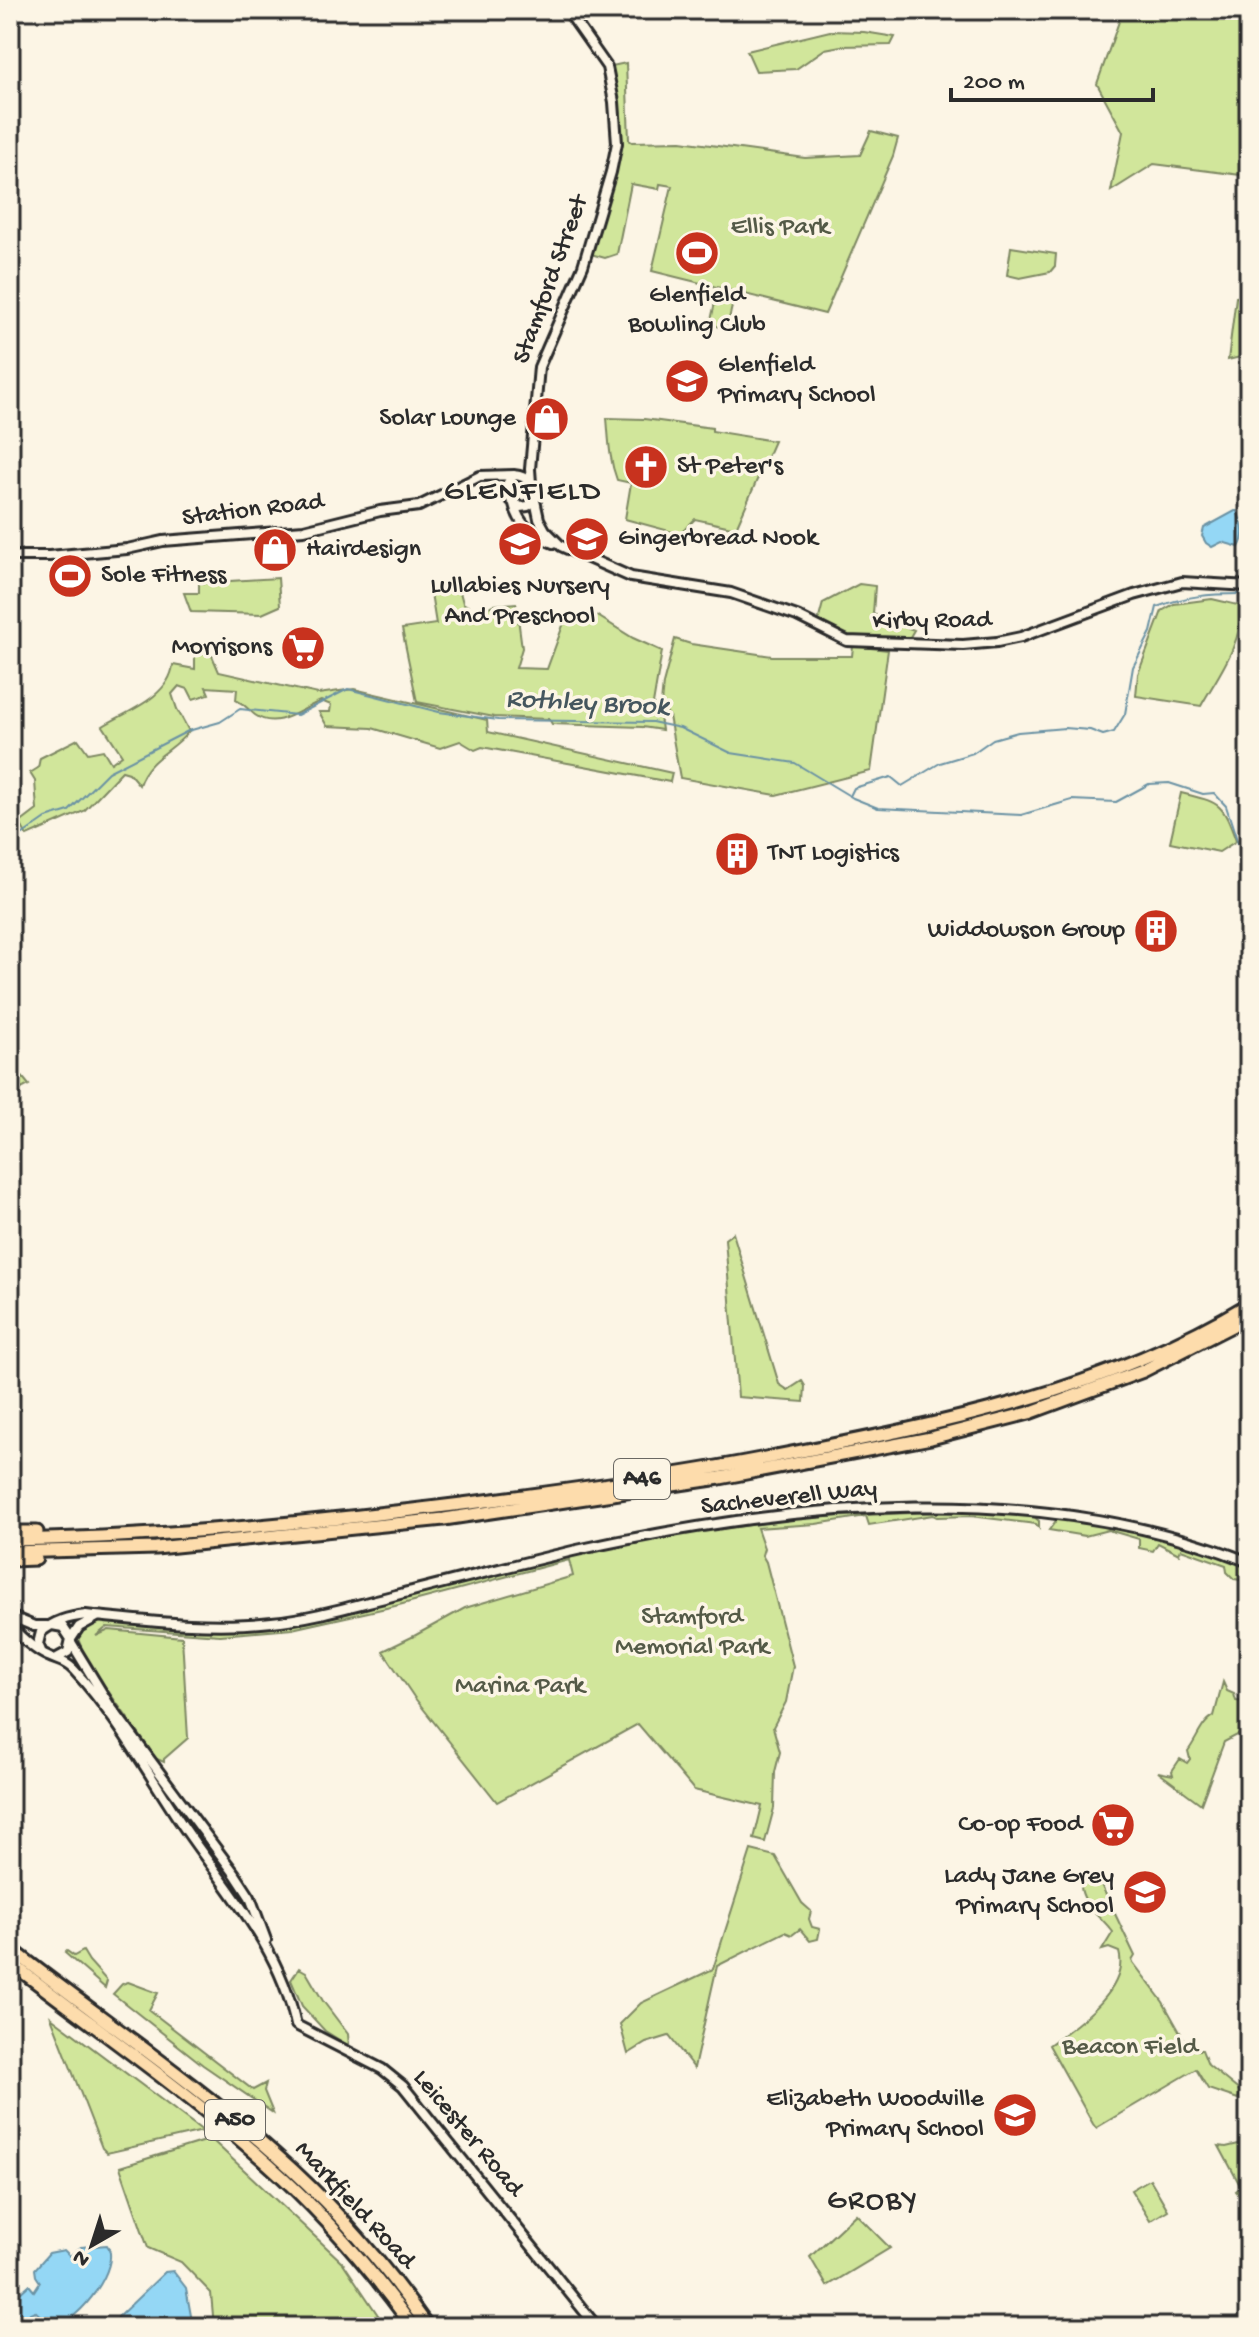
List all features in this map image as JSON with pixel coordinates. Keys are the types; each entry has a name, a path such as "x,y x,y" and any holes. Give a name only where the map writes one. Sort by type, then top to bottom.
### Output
{"highway":[{"name":"A46","path":"10,1540 292,1525 698,1471 856,1441 955,1420 1064,1388 1174,1343 1249,1304"},
{"name":"A46","path":"10,1552 156,1548 444,1519 720,1478 931,1438 1029,1413 1116,1382 1193,1348 1249,1317"},
{"path":"10,1532 91,1537"},
{"path":"10,1560 102,1556 156,1548"},
{"name":"Markfield Road","path":"10,1948 213,2101 276,2154 366,2246 428,2327"},
{"name":"Markfield Road","path":"10,1962 205,2110 270,2165 359,2258 413,2327"}],"street":[{"name":"Stamford Street","path":"531,483 530,462 539,367 577,281 612,170 617,143 617,121 607,67 567,10"},
{"path":"507,484 530,462"},
{"path":"492,475 507,484 521,522 540,538"},
{"path":"515,475 531,483 540,538"},
{"name":"Station Road","path":"10,556 49,556 127,549 163,541 304,530 380,511 419,506 480,476 515,475"},
{"path":"514,503 524,507 535,500"},
{"path":"539,519 550,537 561,546"},
{"name":"Kirby Road","path":"540,538 631,577 731,593 797,616 847,641 963,645 1021,637 1134,595 1182,582 1249,586"},
{"name":"Sacheverell Way","path":"49,1626 72,1616 208,1625 292,1620 577,1550 665,1532 775,1517 876,1509 995,1507 1085,1516 1152,1530 1249,1562"},
{"path":"10,1616 34,1626 63,1627 71,1640"},
{"path":"10,1626 45,1655 57,1658 68,1652 79,1627 98,1616"},
{"path":"41,1651 39,1638 49,1626"},
{"name":"Leicester Road","path":"71,1640 110,1706 250,1897 252,1914 292,2004 296,2025 382,2069 403,2086 597,2327"},
{"name":"Leicester Road","path":"57,1658 71,1666 81,1678 238,1901 252,1914"},
{"path":"238,1901 250,1897"}],"green space":[{"path":"1123,10 1249,10 1249,176 1154,164 1111,191 1123,132 1097,84"},
{"path":"830,31 895,37 891,45 825,49 796,69 756,71 747,51"},
{"name":"Ellis Park","path":"626,63 629,140 632,142 681,141 805,158 860,155 871,131 898,138 825,314 652,271 672,186 660,184 659,189 631,184 617,254 605,258 587,253 617,143 607,67"},
{"path":"1011,247 1056,254 1055,266 1050,272 1020,278 1007,275"},
{"path":"1245,296 1249,318 1249,355 1228,360 1236,297"},
{"path":"716,298 733,302 727,328 710,325"},
{"path":"607,418 644,419 712,428 712,431 774,441 736,528 695,519 680,534 625,519 631,483 617,480"},
{"path":"278,578 280,606 262,614 191,612 184,593 199,593 199,583"},
{"path":"859,584 875,586 873,614 914,630 907,642 850,640 818,622 823,603"},
{"path":"460,592 463,603 472,609 516,603 522,648 516,668 547,669 565,620 596,615 633,638 662,651 653,704 660,716 662,730 552,724 549,719 494,717 417,702 402,629 436,624 431,593"},
{"path":"1212,599 1242,606 1241,620 1234,646 1201,706 1136,696 1138,674 1162,611 1174,604"},
{"path":"675,639 772,656 852,656 853,646 888,650 871,771 776,795 680,778 669,716 661,704"},
{"path":"210,651 219,672 318,694 354,689 487,720 488,732 672,773 670,782 482,747 475,750 460,741 440,748 372,728 327,726 319,712 330,712 331,705 321,701 289,717 272,721 255,715 236,700 237,689 206,687 209,694 193,699 188,689 179,686 172,694 189,731 149,767 139,785 129,773 122,771 84,811 27,836 20,823 37,810 35,781 30,773 38,768 40,758 78,739 88,753 103,750 111,763 122,755 103,726 156,694 170,676 173,665 195,669 195,655"},
{"path":"1181,793 1218,806 1227,818 1236,841 1219,852 1170,842"},
{"path":"10,1062 29,1085 10,1095"},
{"path":"733,1233 779,1384 788,1390 802,1381 805,1386 804,1402 738,1397 725,1239"},
{"path":"953,1511 1032,1515 1039,1521 1039,1528 1036,1524 971,1516 933,1515 869,1525 866,1516 816,1524 757,1528 793,1666 786,1702 773,1727 780,1752 775,1772 774,1808 765,1842 754,1839 762,1806 694,1790 638,1724 497,1802 414,1697 383,1651 465,1608 573,1576 569,1560 395,1606 292,1629 220,1635 107,1627 96,1636 109,1630 182,1637 188,1738 164,1762 152,1757 149,1748 88,1663 78,1639 83,1628 104,1621 208,1629 290,1624 584,1552 665,1536 803,1518"},
{"path":"1058,1518 1155,1536 1201,1550 1249,1566 1249,1581 1234,1579 1227,1572 1226,1565 1181,1549 1179,1554 1158,1543 1153,1551 1139,1548 1139,1539 1108,1530 1085,1536 1049,1530"},
{"path":"1223,1682 1236,1701 1249,1702 1249,1729 1224,1742 1201,1804 1158,1772 1173,1775 1172,1771 1180,1759 1187,1763 1190,1759 1188,1751 1214,1716"},
{"path":"751,1850 775,1856 802,1903 811,1911 809,1919 812,1927 820,1929 818,1939 810,1941 800,1929 792,1935 785,1932 717,1966 694,2068 669,2036 646,2043 628,2054 620,2024 641,2003 713,1969"},
{"name":"Beacon Field","path":"1097,1876 1135,1956 1132,1961 1163,2002 1190,2050 1202,2050 1208,2065 1241,2092 1238,2099 1208,2089 1196,2069 1096,2128 1093,2124 1049,2045 1098,2006 1109,1993 1120,1966 1119,1952 1109,1948 1102,1950 1113,1932 1088,1904 1082,1891 1081,1884"},
{"path":"67,1951 74,1956 83,1951 107,1981 105,1988 65,1953"},
{"path":"299,1968 306,1972 348,2034 349,2046 325,2031 302,2006 291,1980"},
{"path":"128,1982 158,1993 149,2010 253,2090 266,2083 264,2091 273,2113 203,2065 113,1994"},
{"path":"51,2017 203,2131 107,2153 102,2148"},
{"path":"1249,2115 1249,2208 1236,2191 1241,2187 1219,2146 1247,2142 1242,2125"},
{"path":"211,2139 343,2263 386,2327 214,2327 211,2293 181,2262 148,2248 120,2167"},
{"path":"1150,2179 1168,2210 1150,2221 1131,2190"},
{"path":"856,2214 890,2248 827,2286 810,2257"}],"water":[{"path":"1235,511 1243,529 1239,547 1222,542 1212,547 1206,543 1202,536 1204,528"},
{"path":"107,2245 109,2266 104,2278 76,2314 57,2325 46,2321 35,2311 30,2313 27,2322 10,2319 10,2302 29,2285 34,2291 40,2282 35,2269 49,2253 64,2250 70,2256 81,2247"},
{"path":"173,2271 186,2288 193,2327 115,2327 118,2317 165,2272"}],"waterway":[{"path":"850,796 854,788 891,777 902,786 940,763 973,753 993,739 1018,732 1065,728 1090,730 1103,735 1114,732 1125,714 1133,667 1151,632 1157,607 1198,596 1239,594"},
{"name":"Rothley Brook","path":"10,843 46,818 69,811 108,772 188,731 220,722 240,709 297,715 348,689 439,712 498,720 652,722 680,728 731,753 795,763 853,798 878,808 1021,815 1072,800 1116,802 1149,784 1169,783 1203,794 1214,793 1226,806 1238,843 1249,847"}],"place":[{"name":"Glenfield Bowling Club","path":"697,253"},
{"name":"Glenfield Primary School","path":"687,381"},
{"name":"Solar Lounge","path":"547,419"},
{"name":"St Peter's","path":"646,467"},
{"name":"Gingerbread Nook","path":"587,539"},
{"name":"Lullabies Nursery And Preschool","path":"520,544"},
{"name":"Hairdesign","path":"275,550"},
{"name":"Sole Fitness","path":"70,576"},
{"name":"Morrisons","path":"303,648"},
{"name":"TNT Logistics","path":"737,854"},
{"name":"Widdowson Group","path":"1156,931"},
{"name":"Co-op Food","path":"1113,1825"},
{"name":"Lady Jane Grey Primary School","path":"1145,1892"},
{"name":"Elizabeth Woodville Primary School","path":"1015,2115"}],"district":[{"name":"GLENFIELD","path":"523,493"},
{"name":"GROBY","path":"873,2202"}],"park label":[{"name":"Stamford Memorial Park","path":"692,1633"},
{"name":"Marina Park","path":"520,1687"}]}
